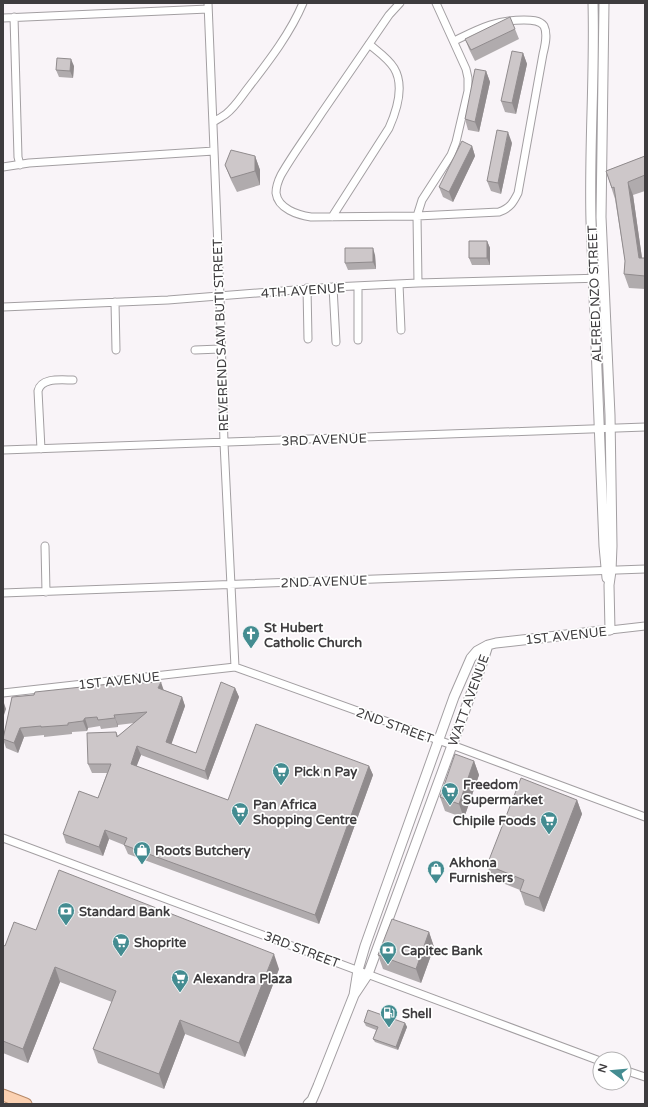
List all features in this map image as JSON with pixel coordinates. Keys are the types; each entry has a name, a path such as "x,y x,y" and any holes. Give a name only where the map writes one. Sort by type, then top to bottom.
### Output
{"main road":[{"path":"3,1095 26,1104"}],"street":[{"path":"213,122 227,113 250,86 288,32 303,3"},
{"path":"400,3 388,15 280,176 276,193 279,200 290,211 301,216 311,217 417,216 499,212 512,206 518,193 546,38 543,26 535,21 505,20 490,24 454,41"},
{"path":"418,283 417,216 422,200 454,148 468,91 466,69 436,3"},
{"name":"ALFRED NZO STREET","path":"593,3 594,39 590,192 599,429 609,571"},
{"name":"ALFRED NZO STREET","path":"604,3 601,217 610,428 610,630"},
{"path":"3,18 208,6"},
{"name":"REVEREND SAM BUTI STREET","path":"208,6 220,297 220,349 235,667"},
{"path":"14,17 18,157 20,164"},
{"path":"332,217 389,128 398,103 399,83 394,68 369,44"},
{"path":"3,167 20,164 214,151"},
{"name":"4TH AVENUE","path":"3,307 220,297 307,288 358,287 418,283 604,278"},
{"path":"399,284 401,330"},
{"path":"333,287 336,342"},
{"path":"358,287 358,340"},
{"path":"307,288 308,339"},
{"path":"115,302 116,350"},
{"path":"195,350 220,349"},
{"path":"41,449 39,386 46,381 73,380"},
{"name":"3RD AVENUE","path":"3,450 645,427"},
{"path":"45,546 46,592"},
{"name":"2ND AVENUE","path":"3,593 645,569"},
{"name":"1ST AVENUE","path":"488,645 512,640 645,626"},
{"name":"WATT AVENUE","path":"354,995 358,970 454,697 468,663 477,651 488,645"},
{"name":"WATT AVENUE","path":"311,1103 354,995 368,974 488,645"},
{"name":"1ST AVENUE","path":"3,693 235,667"},
{"name":"2ND STREET","path":"235,667 452,745 645,817"},
{"name":"3RD STREET","path":"3,838 592,1058"},
{"path":"632,1073 645,1078"}],"building":[{"path":"510,17 515,29 471,50 465,39"},
{"path":"512,51 523,53 512,103 501,101"},
{"path":"57,58 71,59 70,71 56,70"},
{"path":"475,69 486,71 475,122 465,119"},
{"path":"497,130 508,132 498,183 487,181"},
{"path":"462,141 472,146 449,192 439,187"},
{"path":"231,150 255,156 255,171 231,178 225,165"},
{"path":"645,156 645,175 628,182 639,258 645,258 645,276 624,274 625,261 614,187 612,188 606,171"},
{"path":"469,241 487,241 487,258 469,258"},
{"path":"345,248 373,248 373,262 345,263"},
{"name":"Pan Africa Shopping Centre","path":"138,681 138,683 161,682 158,688 182,697 166,742 196,753 221,682 235,688 205,771 137,746 131,764 228,800 256,724 369,766 315,915 124,845 127,838 105,830 99,847 63,834 79,791 98,798 111,764 88,764 87,733 116,732 117,737 147,712 114,715 115,718 98,720 97,717 85,718 83,721 68,723 68,725 20,728 14,743 3,739 12,697 34,695 35,692"},
{"path":"455,754 474,761 459,804 440,797"},
{"path":"521,778 577,800 539,898 520,891 524,880 487,865"},
{"name":"Alexandra Plaza","path":"59,870 274,954 239,1043 180,1020 159,1074 93,1049 116,991 55,967 23,1049 3,1041 3,945 5,946 14,922 36,930"},
{"path":"392,919 429,932 416,969 378,955"},
{"path":"368,1010 405,1023 396,1047 373,1039 378,1027 364,1022"}],"place":[{"name":"St Hubert Catholic Church","path":"251,649"},
{"name":"Pick n Pay","path":"281,786"},
{"name":"Freedom Supermarket","path":"450,806"},
{"name":"Pan Africa Shopping Centre","path":"240,826"},
{"name":"Chipile Foods","path":"549,835"},
{"name":"Roots Butchery","path":"142,865"},
{"name":"Akhona Furnishers","path":"436,884"},
{"name":"Standard Bank","path":"66,926"},
{"name":"Shoprite","path":"121,957"},
{"name":"Capitec Bank","path":"388,965"},
{"name":"Alexandra Plaza","path":"180,993"},
{"name":"Shell","path":"389,1028"}]}
